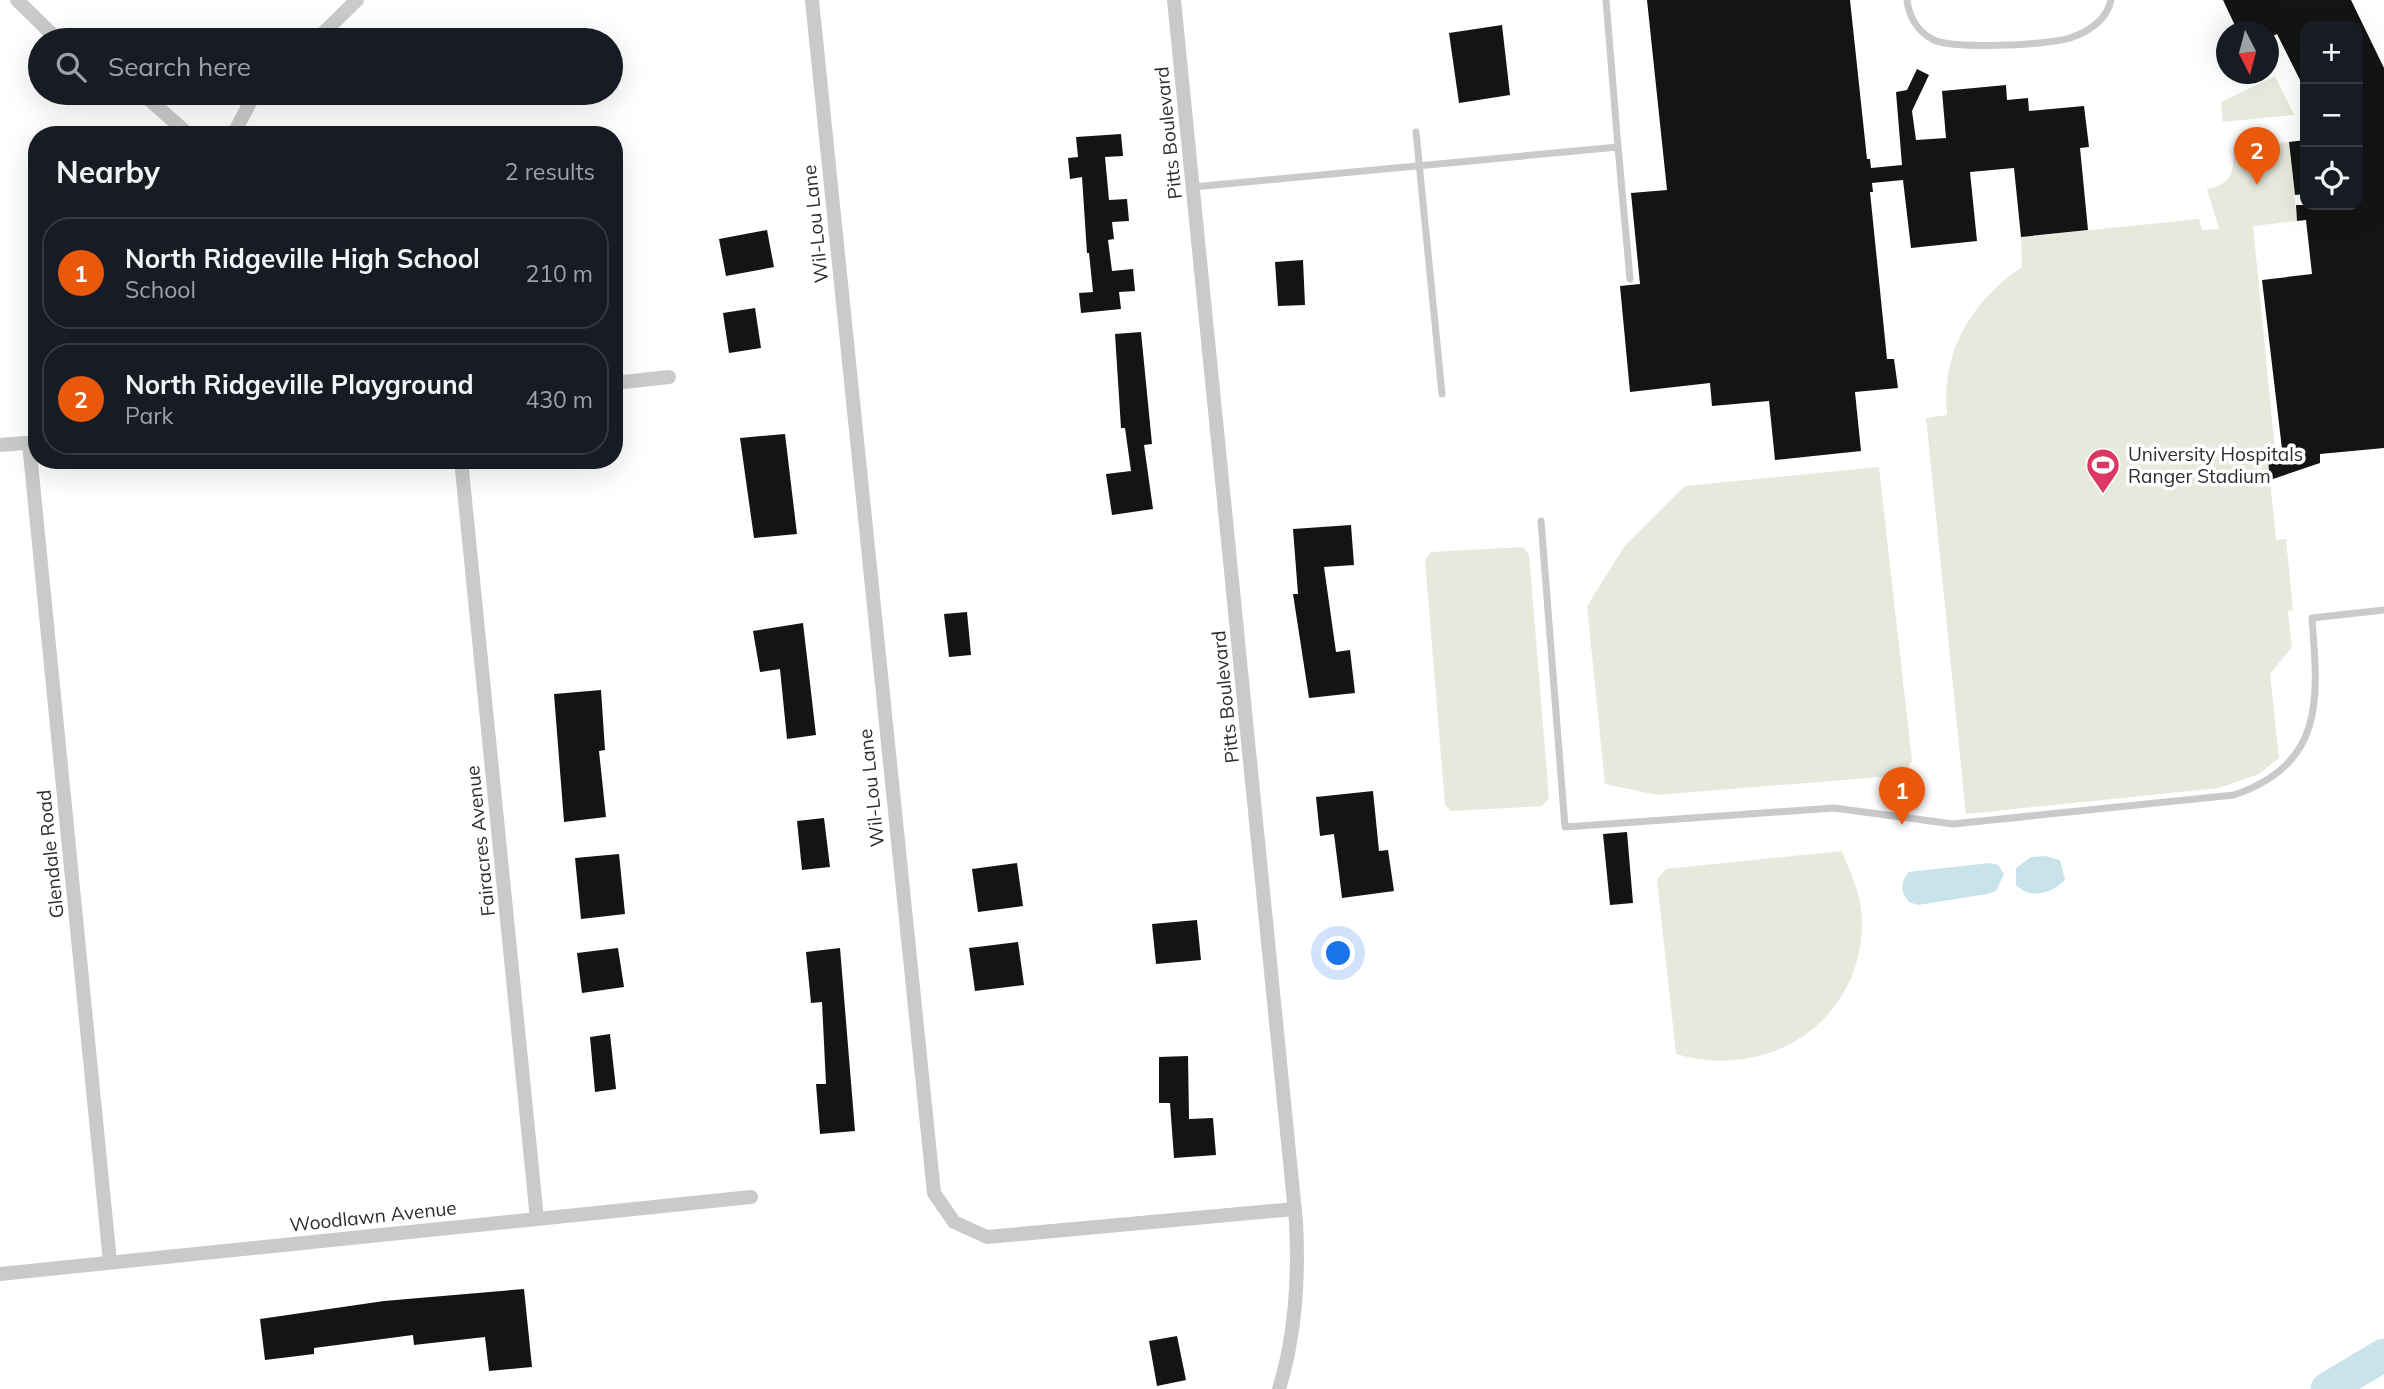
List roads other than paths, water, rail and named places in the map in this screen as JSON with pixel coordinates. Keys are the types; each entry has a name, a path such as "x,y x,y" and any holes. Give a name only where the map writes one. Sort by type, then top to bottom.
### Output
{"street":[{"path":"17,0 43,28"},
{"path":"328,28 357,0"},
{"name":"Wil-Lou Lane","path":"812,0 933,1193 954,1222 987,1237 1295,1209"},
{"name":"Pitts Boulevard","path":"1174,0 1295,1209 1297,1299 1292,1336 1279,1389"},
{"path":"155,105 179,126"},
{"path":"238,126 249,105"},
{"path":"623,382 669,377"},
{"path":"0,446 28,443"},
{"name":"Glendale Road","path":"36,469 110,1262"},
{"name":"Fairacres Avenue","path":"462,469 537,1219"},
{"name":"Woodlawn Avenue","path":"0,1274 751,1197"}],"lane":[{"path":"1606,0 1630,279"},
{"path":"1907,0 1913,20 1925,34 1941,44 1962,47 2066,40 2097,24 2111,0"},
{"path":"1416,132 1442,394"},
{"path":"1193,187 1618,147"},
{"path":"1541,521 1565,827 1834,808 1953,824 2234,795 2259,785 2279,771 2300,748 2307,734 2317,695 2312,618 2384,610"}],"water":[{"path":"2045,856 2060,860 2065,880 2041,893 2022,890 2016,885 2016,868 2031,857"},
{"path":"1990,863 1998,865 2004,874 1996,891 1918,905 1909,902 1904,894 1903,883 1909,872"}],"waterway":[{"path":"2327,1389 2384,1355"}],"place":[{"name":"North Ridgeville Playground","path":"2257,185"},
{"name":"University Hospitals Ranger Stadium","path":"2103,495"},
{"name":"North Ridgeville High School","path":"1902,825"}]}
